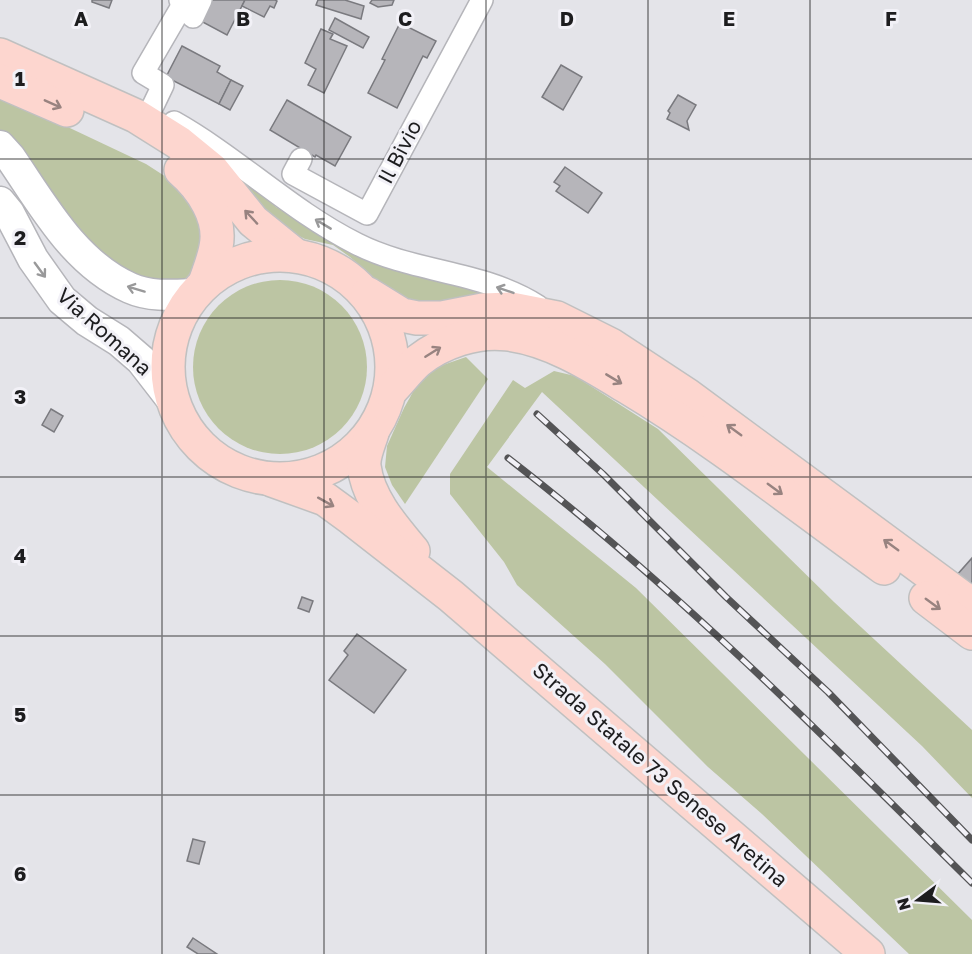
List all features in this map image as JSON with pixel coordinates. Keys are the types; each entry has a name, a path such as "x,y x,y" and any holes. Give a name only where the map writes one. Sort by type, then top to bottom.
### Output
{"main road":[{"name":"Strada Statale 73 Senese Aretina","path":"0,55 136,116 179,143 212,170 253,221 295,255"},
{"name":"Strada Statale 73 Senese Aretina","path":"0,81 166,157 192,179 209,203 215,221 217,246 199,288 178,318 170,344 167,372 172,400 187,431 210,456 239,472 272,480 325,500 351,518 451,597 868,954"},
{"name":"Via Romana","path":"0,146 67,239 105,274 131,289 159,295 199,288"},
{"name":"Via Romana","path":"0,202 9,213 33,259 62,300 87,321 119,341 141,360 172,400"},
{"name":"Strada Statale 73 Senese Aretina","path":"199,288 232,265 263,255 295,255 344,274 364,291 383,321 392,356 390,392 383,413 372,433 364,464 371,491 391,525 451,597"},
{"path":"364,291 402,315 417,318 442,318 483,310 511,309 556,318 611,345 687,395 972,605"},
{"path":"390,392 418,362 440,347 468,336 506,334 549,345 601,371 673,415 972,633"},
{"name":"Strada Statale 73 Senese Aretina","path":"272,480 310,477 344,460 372,433"}],"street":[{"name":"Il Bivio","path":"301,159 293,174 367,214 482,0"},
{"path":"151,110 163,85 143,73 188,2"},
{"path":"0,42 140,103 187,130 240,165 294,207 358,245 405,262 504,289 524,297 556,318"}],"green space":[{"path":"0,95 146,164 177,184 190,199 204,237 193,270 186,278 170,285 131,276 96,248 17,151 0,134"},
{"path":"234,170 276,207 333,241 381,263 486,295 460,310 400,300 333,245 305,239 283,228 262,211"},
{"path":"280,280 313,287 342,305 360,334 367,367 360,400 342,429 313,447 280,454 247,447 218,429 200,400 193,367 200,334 218,305 247,287"},
{"path":"466,357 488,379 405,504 392,485 385,467 387,446 418,383 440,366"},
{"path":"554,371 575,376 658,429 834,602 972,730 972,798 922,746 542,392 487,467 636,588 972,920 972,954 909,954 762,814 708,767 605,664 517,585 504,562 450,494 450,474 513,380 525,388"}],"building":[{"path":"92,0 112,0 109,8 92,2"},
{"path":"207,0 245,0 227,35 197,19"},
{"path":"245,0 277,1 274,8 270,6 264,17 242,6"},
{"path":"318,0 345,0 364,6 361,19 316,5"},
{"path":"372,0 394,0 392,5 378,7 370,3"},
{"path":"335,18 369,37 363,48 329,30"},
{"path":"400,23 436,41 427,58 423,56 397,108 368,93"},
{"path":"321,29 333,34 330,39 347,46 324,93 308,85 316,69 305,63"},
{"path":"182,46 220,66 217,72 231,80 219,104 166,77"},
{"path":"561,65 582,77 563,110 542,97"},
{"path":"231,80 243,86 230,110 219,104"},
{"path":"678,95 696,105 687,121 689,130 667,119 670,113 668,111"},
{"path":"287,100 351,137 335,166 316,155 315,157 270,130"},
{"path":"565,167 602,193 588,213 556,191 560,186 554,182"},
{"path":"51,409 63,416 54,432 42,425"},
{"path":"972,558 972,582 968,586 956,576"},
{"path":"302,597 313,601 309,612 298,608"},
{"path":"357,634 406,670 374,713 329,680 348,655 344,651"},
{"path":"193,839 205,842 199,864 187,861"},
{"path":"193,938 217,954 198,954 187,947"}],"railway":[{"path":"537,414 603,474 726,597 828,692 972,840"},
{"path":"508,458 630,558 746,663 972,883"}]}
